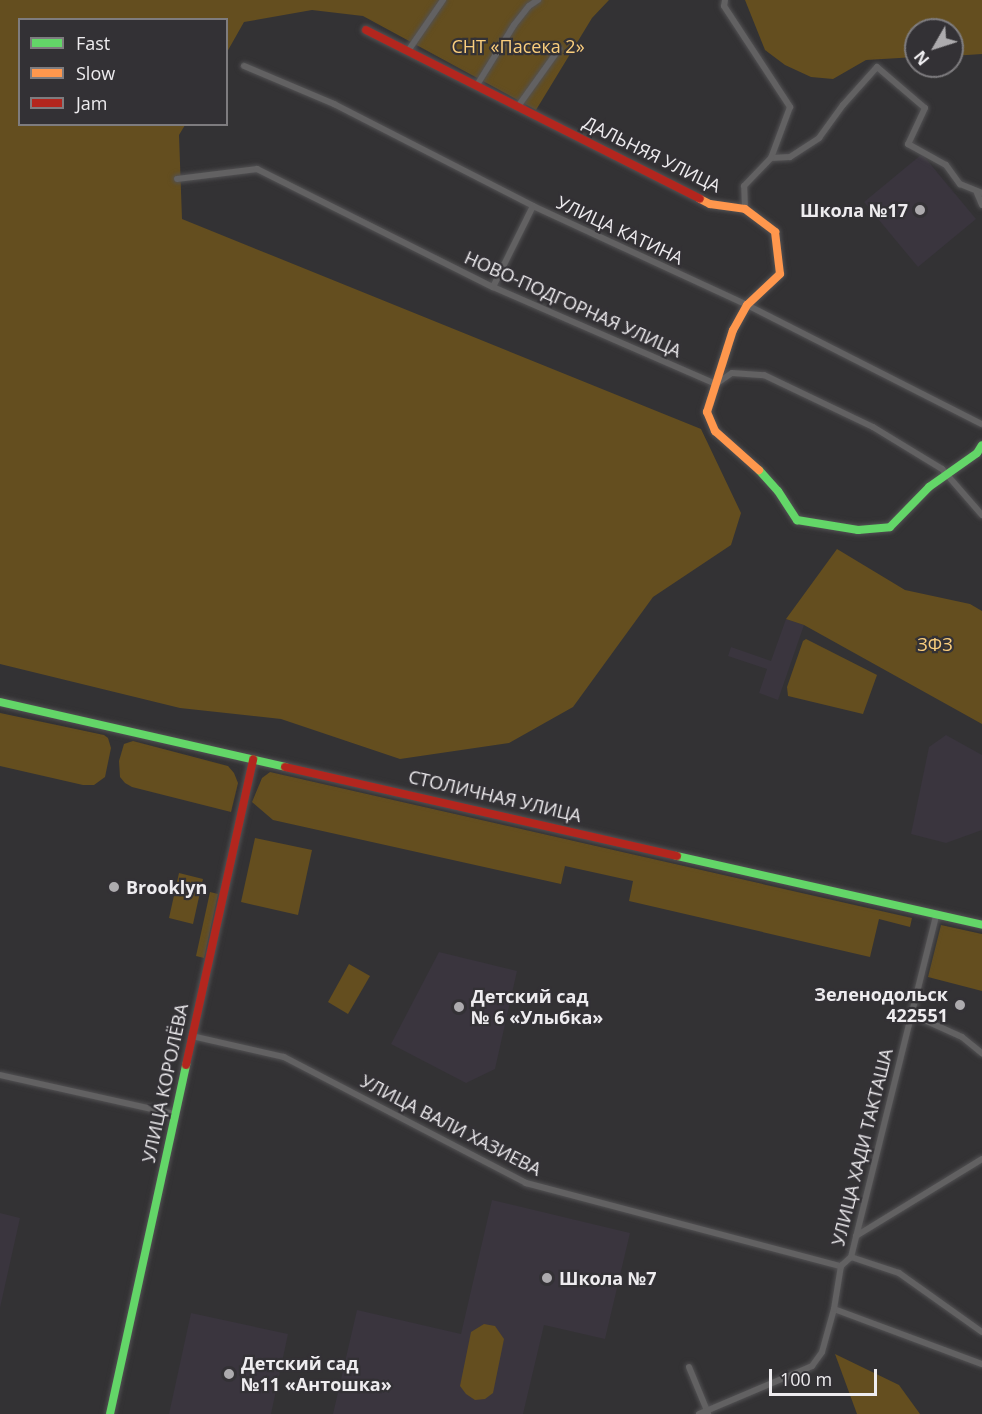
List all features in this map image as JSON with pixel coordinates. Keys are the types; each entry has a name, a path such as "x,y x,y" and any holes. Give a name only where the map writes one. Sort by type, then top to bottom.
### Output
{"street":[{"path":"408,51 443,0"},
{"path":"477,85 514,25 529,6 538,0"},
{"path":"724,0 724,6 790,107 771,158 744,186 745,209"},
{"name":"ДАЛЬНЯЯ УЛИЦА","path":"366,30 519,105 710,204 745,209 775,232 780,258 780,274 747,305 733,330 707,412 714,431 753,463 778,491 797,520 858,530 890,527 929,487 947,476"},
{"path":"519,105 559,49"},
{"name":"УЛИЦА КАТИНА","path":"244,66 334,104 533,206 747,305 982,424"},
{"path":"771,158 789,157 819,138 843,105 877,67 925,108 908,144 946,165 960,184 979,193 982,205"},
{"name":"НОВО-ПОДГОРНАЯ УЛИЦА","path":"177,179 257,170 493,287 716,384"},
{"path":"493,287 533,206"},
{"path":"716,384 732,373 764,375 873,427 942,469 982,515"},
{"path":"947,476 977,453 982,445"},
{"name":"СТОЛИЧНАЯ УЛИЦА","path":"0,702 724,864 982,925"},
{"name":"УЛИЦА КОРОЛЁВА","path":"110,1414 253,759"},
{"name":"УЛИЦА ХАДИ ТАКТАША","path":"699,1414 812,1366 822,1352 834,1309 841,1266 851,1257 936,915"},
{"path":"911,1014 962,1037 982,1053"},
{"name":"УЛИЦА ВАЛИ ХАЗИЕВА","path":"192,1036 284,1057 526,1183 841,1266"},
{"path":"0,1075 175,1114"},
{"path":"856,1236 982,1159"},
{"path":"851,1257 899,1273 982,1332"},
{"path":"834,1309 982,1364"},
{"path":"689,1367 707,1412"}],"shaded area":[{"name":"Школа №17","path":"922,154 976,219 918,267 864,202"},
{"path":"786,619 804,625 778,700 759,693 767,669 728,656 731,647 771,661"},
{"path":"946,735 982,755 982,830 946,843 911,834 929,747"},
{"name":"Детский сад № 6 «Улыбка»","path":"439,952 517,971 495,1069 466,1083 391,1044"},
{"name":"Школа №7","path":"492,1200 630,1233 605,1339 544,1325 523,1414 333,1414 357,1310 461,1334"},
{"path":"0,1213 20,1218 0,1308"},
{"name":"Детский сад №11 «Антошка»","path":"191,1313 288,1334 271,1414 169,1414"}],"green space":[{"name":"СНТ «Пасека 2»","path":"0,0 609,0 592,18 536,110 363,16 312,10 244,22 228,50 228,18 18,18 18,126 184,126 179,135 182,219 701,429 741,513 731,545 653,597 573,707 509,743 400,759 281,719 180,708 0,664"},
{"path":"745,0 982,0 982,54 964,55 964,18 904,18 904,58 866,60 833,79 811,77 785,65 765,50"},
{"name":"ЗФЗ","path":"837,549 905,590 970,604 982,611 982,724 804,625 786,619"},
{"path":"806,639 877,675 863,714 788,696 787,687 803,641"},
{"path":"0,713 104,735 108,738 111,748 105,777 94,785 83,785 0,766"},
{"path":"133,741 228,766 238,783 231,812 132,787 125,783 120,777 119,761 124,744"},
{"path":"270,772 912,918 910,927 879,919 870,957 629,901 633,881 565,866 561,884 273,820 252,802 262,778"},
{"path":"255,838 312,850 298,915 241,902"},
{"path":"179,873 203,879 193,924 169,918"},
{"path":"210,892 218,894 204,958 196,956"},
{"path":"941,925 982,934 982,991 928,977"},
{"path":"349,964 370,976 348,1014 328,1002"},
{"path":"484,1324 495,1326 504,1339 493,1393 485,1399 475,1400 460,1386 471,1332"},
{"path":"835,1354 899,1385 920,1414 857,1414"}],"traffic: fast":[{"path":"759,470 778,491 797,520 858,530 890,527 929,487 977,453 982,445"},
{"path":"0,702 285,767"},
{"path":"677,856 982,925"},
{"path":"110,1414 186,1065"}],"traffic: slow":[{"path":"700,199 710,204 745,209 775,232 780,274 747,305 733,330 707,412 715,431 759,470"}],"traffic: jam":[{"path":"366,30 700,199"},
{"path":"186,1065 253,759"},
{"path":"285,767 677,856"}],"place":[{"name":"Школа №17","path":"920,210"},
{"name":"Brooklyn","path":"114,887"},
{"name":"Зеленодольск 422551","path":"960,1005"},
{"name":"Детский сад № 6 «Улыбка»","path":"459,1007"},
{"name":"Школа №7","path":"547,1278"},
{"name":"Детский сад №11 «Антошка»","path":"229,1374"}]}
